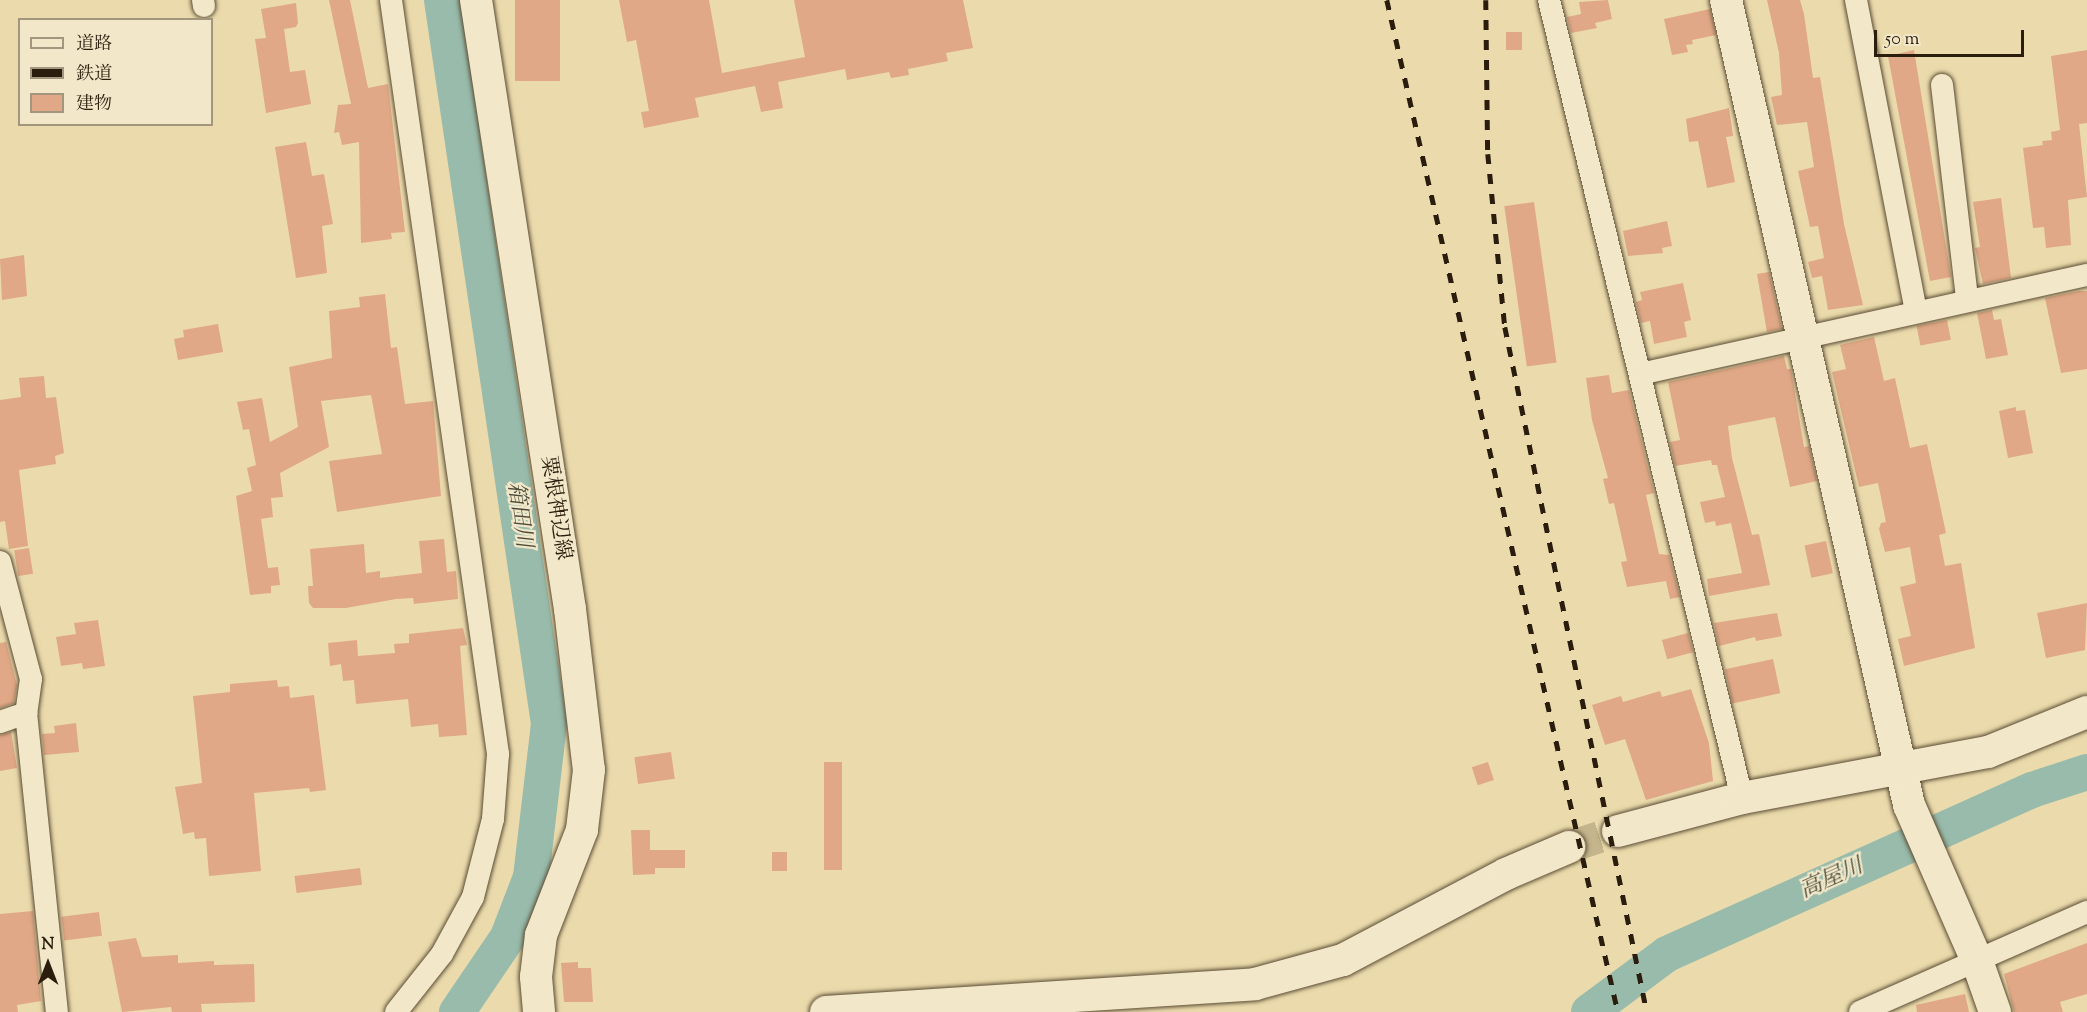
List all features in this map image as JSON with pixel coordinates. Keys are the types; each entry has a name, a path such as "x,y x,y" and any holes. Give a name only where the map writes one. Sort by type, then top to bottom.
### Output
{"street":[{"path":"391,0 498,753 493,819 473,897 442,954 396,1012"},
{"name":"粟根神辺線","path":"476,0 570,609 589,770 582,831 541,935 536,977 539,1012"},
{"path":"1549,0 1742,798"},
{"path":"1726,0 1909,805 1974,955 1995,1012"},
{"path":"1856,0 1916,311"},
{"path":"1942,85 1967,299"},
{"path":"1640,374 1804,339 1967,299 2087,275"},
{"path":"0,561 31,678 26,712 57,1012"},
{"path":"0,722 26,712"},
{"path":"1618,831 1742,798 1988,752 2087,712"},
{"path":"826,1012 1255,984 1342,960 1413,927 1506,874 1569,847"},
{"path":"1860,1012 1974,955 2087,912"}],"building":[{"path":"329,0 350,0 368,88 388,84 405,232 391,233 392,239 361,243 359,142 342,145 339,132 334,133 338,105 351,104"},
{"path":"515,0 560,0 560,81 515,81"},
{"path":"619,0 709,0 722,73 805,57 794,0 963,0 973,48 946,53 948,61 908,69 909,75 891,78 889,72 847,80 845,69 778,82 783,108 761,112 755,86 695,98 699,117 644,128 641,112 649,111 636,40 627,42"},
{"path":"1608,0 1612,19 1595,23 1597,28 1571,33 1567,17 1581,14 1579,2"},
{"path":"1767,0 1800,0 1813,78 1820,77 1844,224 1863,305 1828,310 1822,276 1812,278 1808,262 1824,258 1818,226 1810,227 1798,171 1814,167 1807,122 1777,125 1771,97 1782,95 1779,53"},
{"path":"296,3 298,23 296,27 284,29 290,72 305,70 311,104 266,113 255,39 266,38 261,9"},
{"path":"1710,9 1716,35 1692,40 1693,44 1686,45 1688,52 1672,55 1664,19"},
{"path":"1506,32 1522,32 1522,50 1506,50"},
{"path":"1914,50 1951,277 1930,281 1888,56"},
{"path":"2087,50 2087,123 2079,124 2087,197 2068,200 2071,245 2046,248 2044,227 2033,228 2023,148 2043,145 2042,141 2052,140 2051,132 2060,130 2051,56"},
{"path":"1729,108 1733,136 1726,137 1735,182 1707,188 1698,141 1689,142 1686,119"},
{"path":"306,142 312,176 324,174 333,224 322,226 327,273 296,278 275,147"},
{"path":"2001,198 2011,278 1983,284 1975,248 1980,247 1973,202"},
{"path":"1534,202 1557,362 1527,367 1504,206"},
{"path":"1667,221 1672,246 1662,248 1663,253 1628,256 1623,231"},
{"path":"24,255 27,296 2,300 0,259"},
{"path":"1769,272 1782,329 1767,332 1757,274"},
{"path":"1683,283 1691,320 1684,322 1687,337 1654,344 1650,321 1641,323 1636,302 1642,300 1640,292"},
{"path":"2087,291 2087,369 2061,373 2045,298"},
{"path":"385,294 391,348 397,347 405,404 433,401 441,496 337,512 329,461 382,454 371,395 321,401 329,447 280,473 283,497 271,498 273,517 261,519 268,568 278,567 280,585 271,586 271,593 250,595 236,496 252,491 247,468 256,465 249,429 243,430 237,402 262,398 270,442 298,427 289,367 332,358 329,311 360,307 359,297"},
{"path":"1992,310 1994,320 2001,319 2008,355 1986,359 1977,313"},
{"path":"1947,320 1951,340 1920,346 1917,326"},
{"path":"218,324 223,352 178,360 174,339 184,337 183,330"},
{"path":"1874,337 1884,381 1895,378 1910,448 1927,444 1946,533 1939,535 1945,566 1961,563 1975,648 1904,666 1898,639 1911,636 1900,587 1916,583 1910,547 1885,552 1879,529 1881,523 1886,522 1878,483 1859,487 1832,372 1846,369 1840,345"},
{"path":"1784,356 1787,369 1791,369 1804,447 1809,446 1817,481 1790,487 1775,417 1728,426 1732,458 1752,535 1759,534 1770,585 1709,596 1707,579 1742,573 1731,523 1716,526 1715,521 1705,523 1700,502 1725,497 1717,465 1712,465 1711,460 1675,466 1670,442 1680,440 1668,382"},
{"path":"1609,375 1612,393 1629,390 1654,493 1646,495 1659,554 1669,555 1680,597 1670,599 1666,581 1627,587 1621,562 1627,561 1614,503 1609,504 1603,479 1608,478 1592,420 1586,378"},
{"path":"44,376 46,398 56,397 64,453 55,456 56,464 19,470 28,546 9,549 5,521 0,522 0,400 21,397 19,378"},
{"path":"2016,407 2016,411 2025,410 2033,453 2008,458 1999,411"},
{"path":"444,539 447,572 456,571 458,599 414,604 413,598 396,599 346,608 313,608 309,603 308,586 313,586 310,549 364,544 366,573 380,571 380,578 422,573 419,541"},
{"path":"1826,541 1833,573 1811,578 1804,546"},
{"path":"29,548 33,574 18,576 14,550"},
{"path":"2087,603 2085,650 2046,658 2037,613"},
{"path":"1777,613 1782,636 1756,641 1755,637 1719,646 1714,623"},
{"path":"98,620 105,666 83,669 82,663 61,666 56,637 76,634 74,623"},
{"path":"463,628 467,645 460,646 467,735 439,737 438,724 411,727 408,699 356,704 354,680 343,681 341,664 330,666 328,643 357,640 358,656 395,653 394,644 409,643 409,634"},
{"path":"1688,633 1693,652 1667,659 1662,640"},
{"path":"6,642 17,685 14,703 0,708 0,643"},
{"path":"1773,659 1780,693 1732,703 1725,669"},
{"path":"277,680 278,687 289,686 290,698 314,695 326,790 310,792 309,788 254,793 261,871 209,876 206,838 195,839 194,832 183,834 175,787 202,783 193,696 230,692 230,684"},
{"path":"1691,689 1709,743 1713,781 1646,800 1625,739 1605,745 1592,705 1621,696 1623,702 1660,691 1662,697"},
{"path":"76,723 79,752 44,755 42,734 55,733 54,726"},
{"path":"11,732 17,768 0,771 0,735"},
{"path":"671,752 675,779 638,784 634,757"},
{"path":"824,762 842,762 842,870 824,870"},
{"path":"1488,762 1494,780 1478,785 1472,767"},
{"path":"631,830 650,830 650,850 685,850 685,868 655,868 655,874 633,875"},
{"path":"772,852 787,852 787,871 772,871"},
{"path":"360,868 362,885 297,893 294,876"},
{"path":"33,911 41,1001 17,1005 18,1012 0,1012 0,914"},
{"path":"99,912 102,936 64,940 61,917"},
{"path":"136,938 142,957 178,955 178,963 214,961 214,965 254,964 255,1002 201,1004 202,1012 172,1012 171,1007 122,1012 108,942"},
{"path":"2087,943 2087,994 2060,1002 2063,1012 2014,1012 2004,974"},
{"path":"578,962 578,968 591,968 593,1002 564,1002 561,963"},
{"path":"1965,994 1969,1012 1917,1012 1916,1005"}],"waterway":[{"name":"箱田川","path":"442,0 549,724 531,877 508,937 457,1012"},
{"name":"高屋川","path":"1589,1012 1667,954 2032,790 2087,772"}],"tunnel":[{"path":"1569,847 1618,831"}],"railway":[{"path":"1387,0 1618,1012"},
{"path":"1486,0 1488,154 1505,327 1647,1012"}]}
